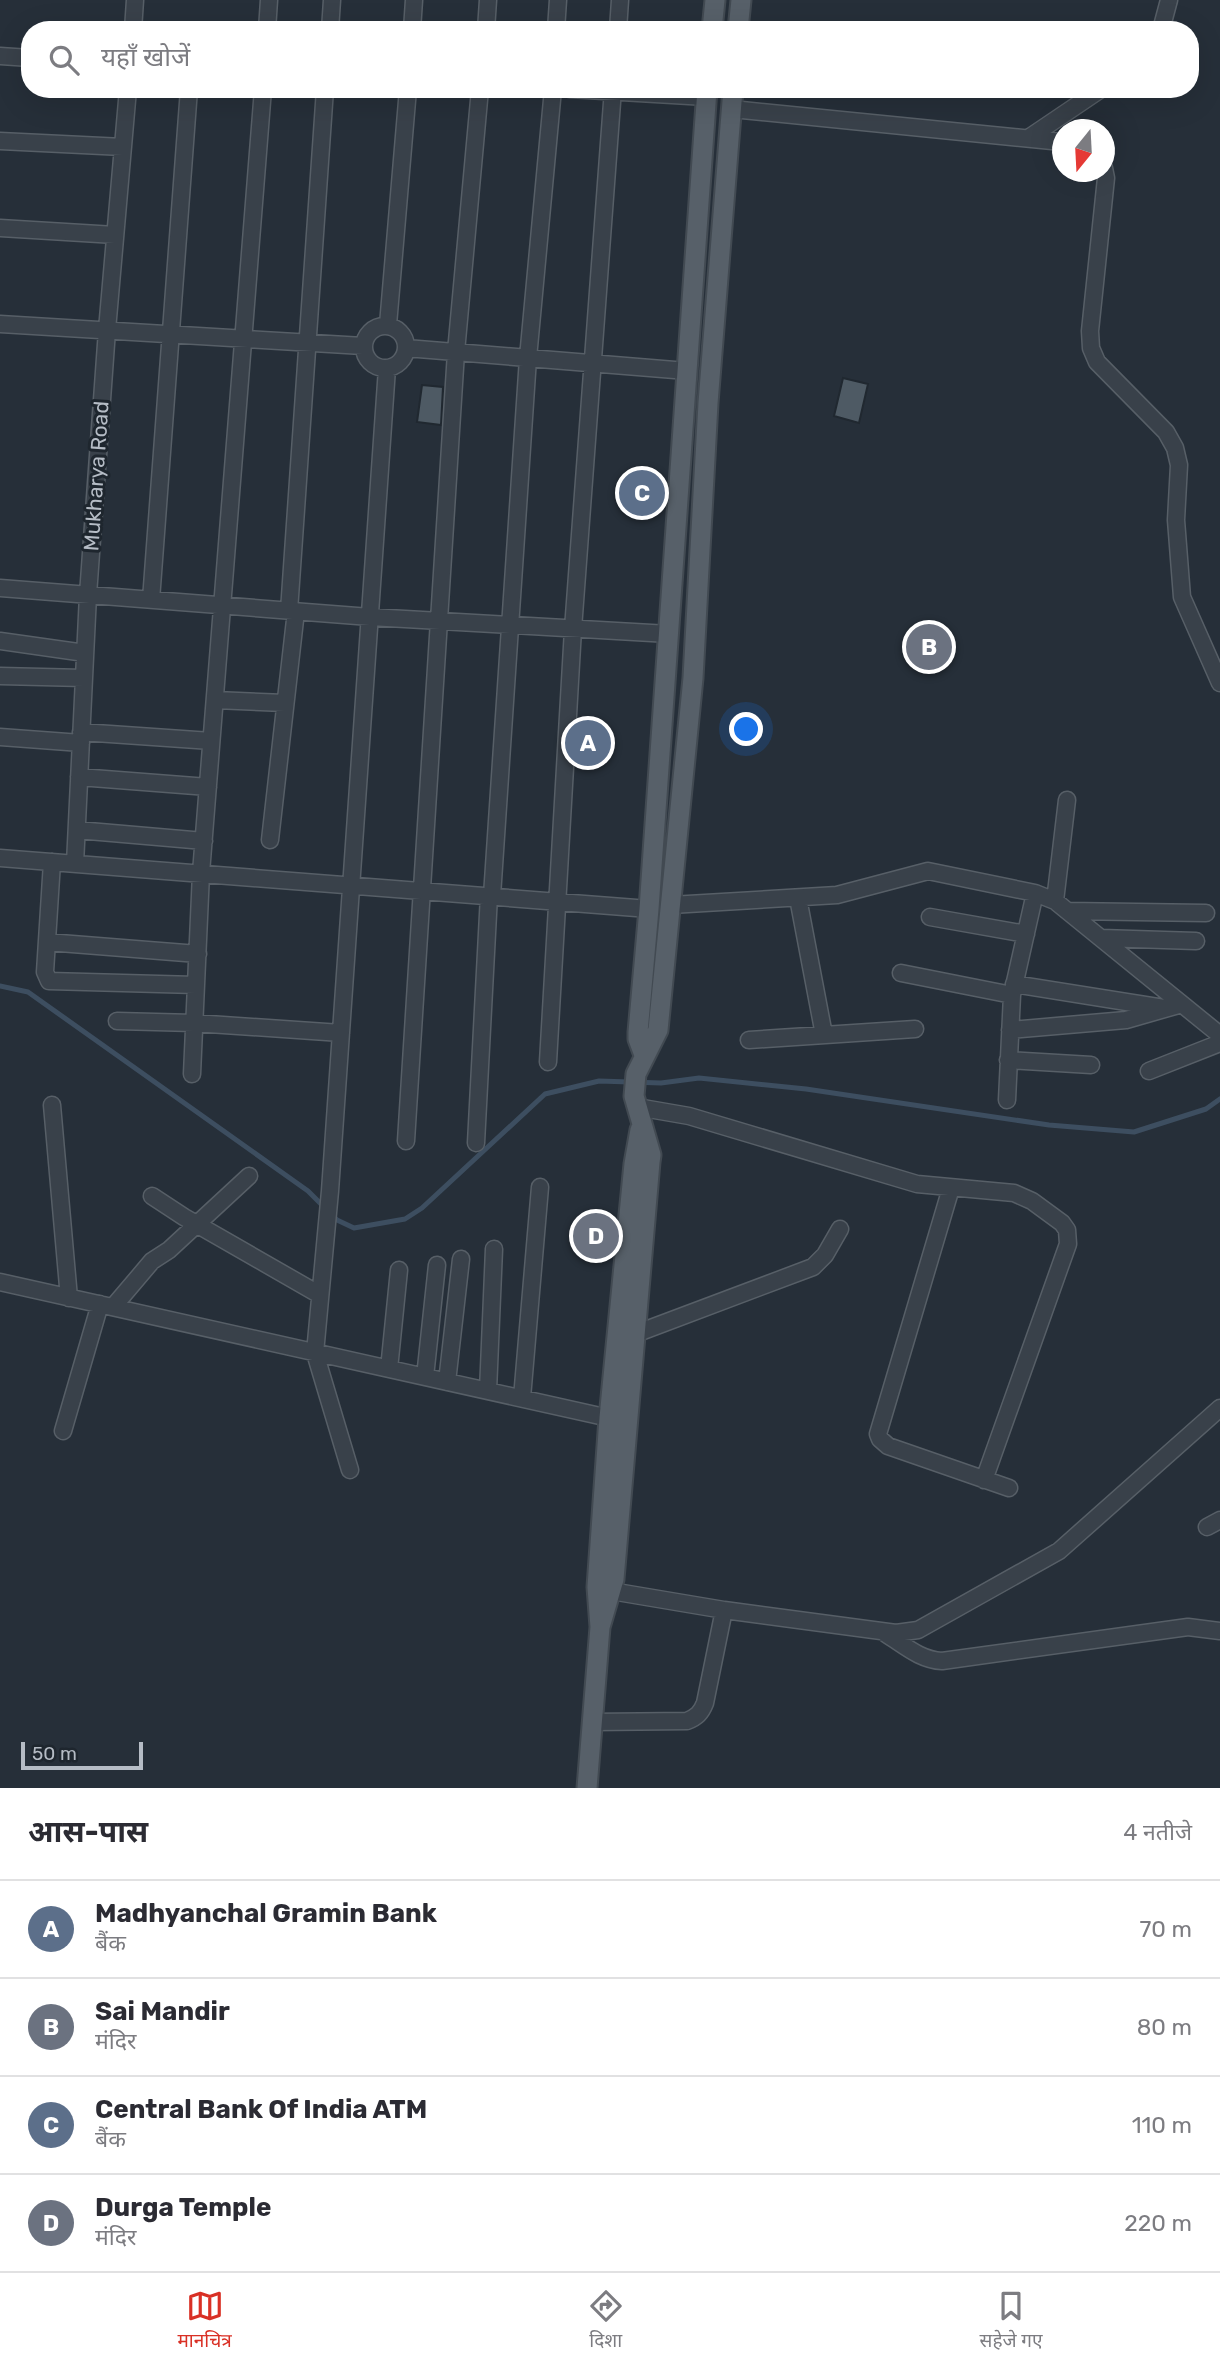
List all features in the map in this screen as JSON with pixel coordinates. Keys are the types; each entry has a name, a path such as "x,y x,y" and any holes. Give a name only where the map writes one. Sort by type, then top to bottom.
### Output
{"main road":[{"path":"713,21 715,0"},
{"path":"739,21 741,0"},
{"path":"644,1055 638,1039 707,98"},
{"path":"587,1788 600,1627 597,1587 609,1418 634,1164 636,1074 658,1030 671,905 693,678 708,404 733,99"},
{"path":"600,1627 614,1579 651,1154 637,1108"}],"street":[{"path":"134,21 135,0"},
{"path":"268,21 269,0"},
{"path":"331,21 332,0"},
{"path":"413,21 414,0"},
{"path":"487,21 488,0"},
{"path":"557,21 558,0"},
{"path":"619,21 620,0"},
{"path":"1163,21 1169,0"},
{"path":"0,56 21,57"},
{"name":"Mukharya Road","path":"75,864 88,595 127,98"},
{"path":"151,600 188,98"},
{"path":"192,1074 201,873 261,98"},
{"path":"270,840 293,611 306,342 324,98"},
{"path":"388,325 407,98"},
{"path":"406,1141 456,352 479,98"},
{"path":"476,1143 490,896 528,358 551,98"},
{"path":"548,1062 573,629 611,98"},
{"path":"1030,137 1088,98"},
{"path":"733,99 1052,140"},
{"path":"0,141 123,147"},
{"path":"1107,182 1090,331 1091,348 1097,362 1166,432 1175,448 1179,466 1176,520 1182,597 1220,683"},
{"path":"0,228 115,235"},
{"path":"0,324 363,346"},
{"path":"388,325 402,334 406,348 400,362 387,368 379,368 367,360 363,346 369,332 388,325"},
{"path":"406,348 687,371"},
{"path":"350,1470 315,1353 330,1191 387,368"},
{"path":"0,588 370,617 669,634"},
{"path":"0,641 85,653"},
{"path":"0,676 83,678"},
{"path":"215,701 285,703"},
{"path":"0,737 211,741"},
{"path":"79,777 208,787"},
{"path":"1061,906 1067,800"},
{"path":"77,830 204,841"},
{"path":"0,858 649,909"},
{"path":"52,862 44,972 46,977 54,982 196,985"},
{"path":"671,905 837,895 928,871 1035,893 1061,906 1176,1006 1220,1035"},
{"path":"1007,1100 1013,990 1035,893"},
{"path":"798,898 824,1035"},
{"path":"1061,906 1206,913"},
{"path":"930,917 1026,934"},
{"path":"1101,938 1196,941"},
{"path":"47,942 198,954"},
{"path":"901,973 1013,990 1176,1006"},
{"path":"1010,1030 1126,1020 1176,1006"},
{"path":"117,1021 194,1023 341,1033"},
{"path":"749,1040 915,1029"},
{"path":"1149,1071 1220,1043"},
{"path":"1008,1060 1091,1065"},
{"path":"52,1105 69,1298"},
{"path":"637,1108 689,1116 917,1184 1004,1190 1023,1196 1062,1223 1070,1237 984,1480"},
{"path":"63,1430 106,1306 152,1261 169,1250 191,1221 249,1176"},
{"path":"522,1398 540,1187"},
{"path":"951,1188 878,1434 888,1446 1009,1488"},
{"path":"152,1196 320,1295"},
{"path":"635,1334 813,1267 825,1255 840,1229"},
{"path":"488,1391 495,1250"},
{"path":"447,1382 461,1259"},
{"path":"425,1377 437,1265"},
{"path":"389,1369 399,1270"},
{"path":"0,1282 609,1418"},
{"path":"611,1591 724,1610 907,1633 928,1626 1059,1551 1220,1408"},
{"path":"592,1722 687,1721 696,1718 705,1703 724,1610"},
{"path":"882,1631 930,1661 1188,1627 1220,1631"}],"building":[{"path":"843,378 868,384 859,423 834,416"},
{"path":"422,385 443,387 441,425 417,422"}],"waterway":[{"path":"0,986 28,992 308,1191 337,1220 354,1228 405,1219 422,1208 545,1094 599,1081 661,1083 699,1078 806,1089 1049,1125 1134,1132 1206,1109 1220,1099"}],"place":[{"name":"Central Bank Of India ATM","path":"642,493"},
{"name":"Sai Mandir","path":"929,647"},
{"name":"Madhyanchal Gramin Bank","path":"588,743"},
{"name":"Durga Temple","path":"596,1236"}]}
